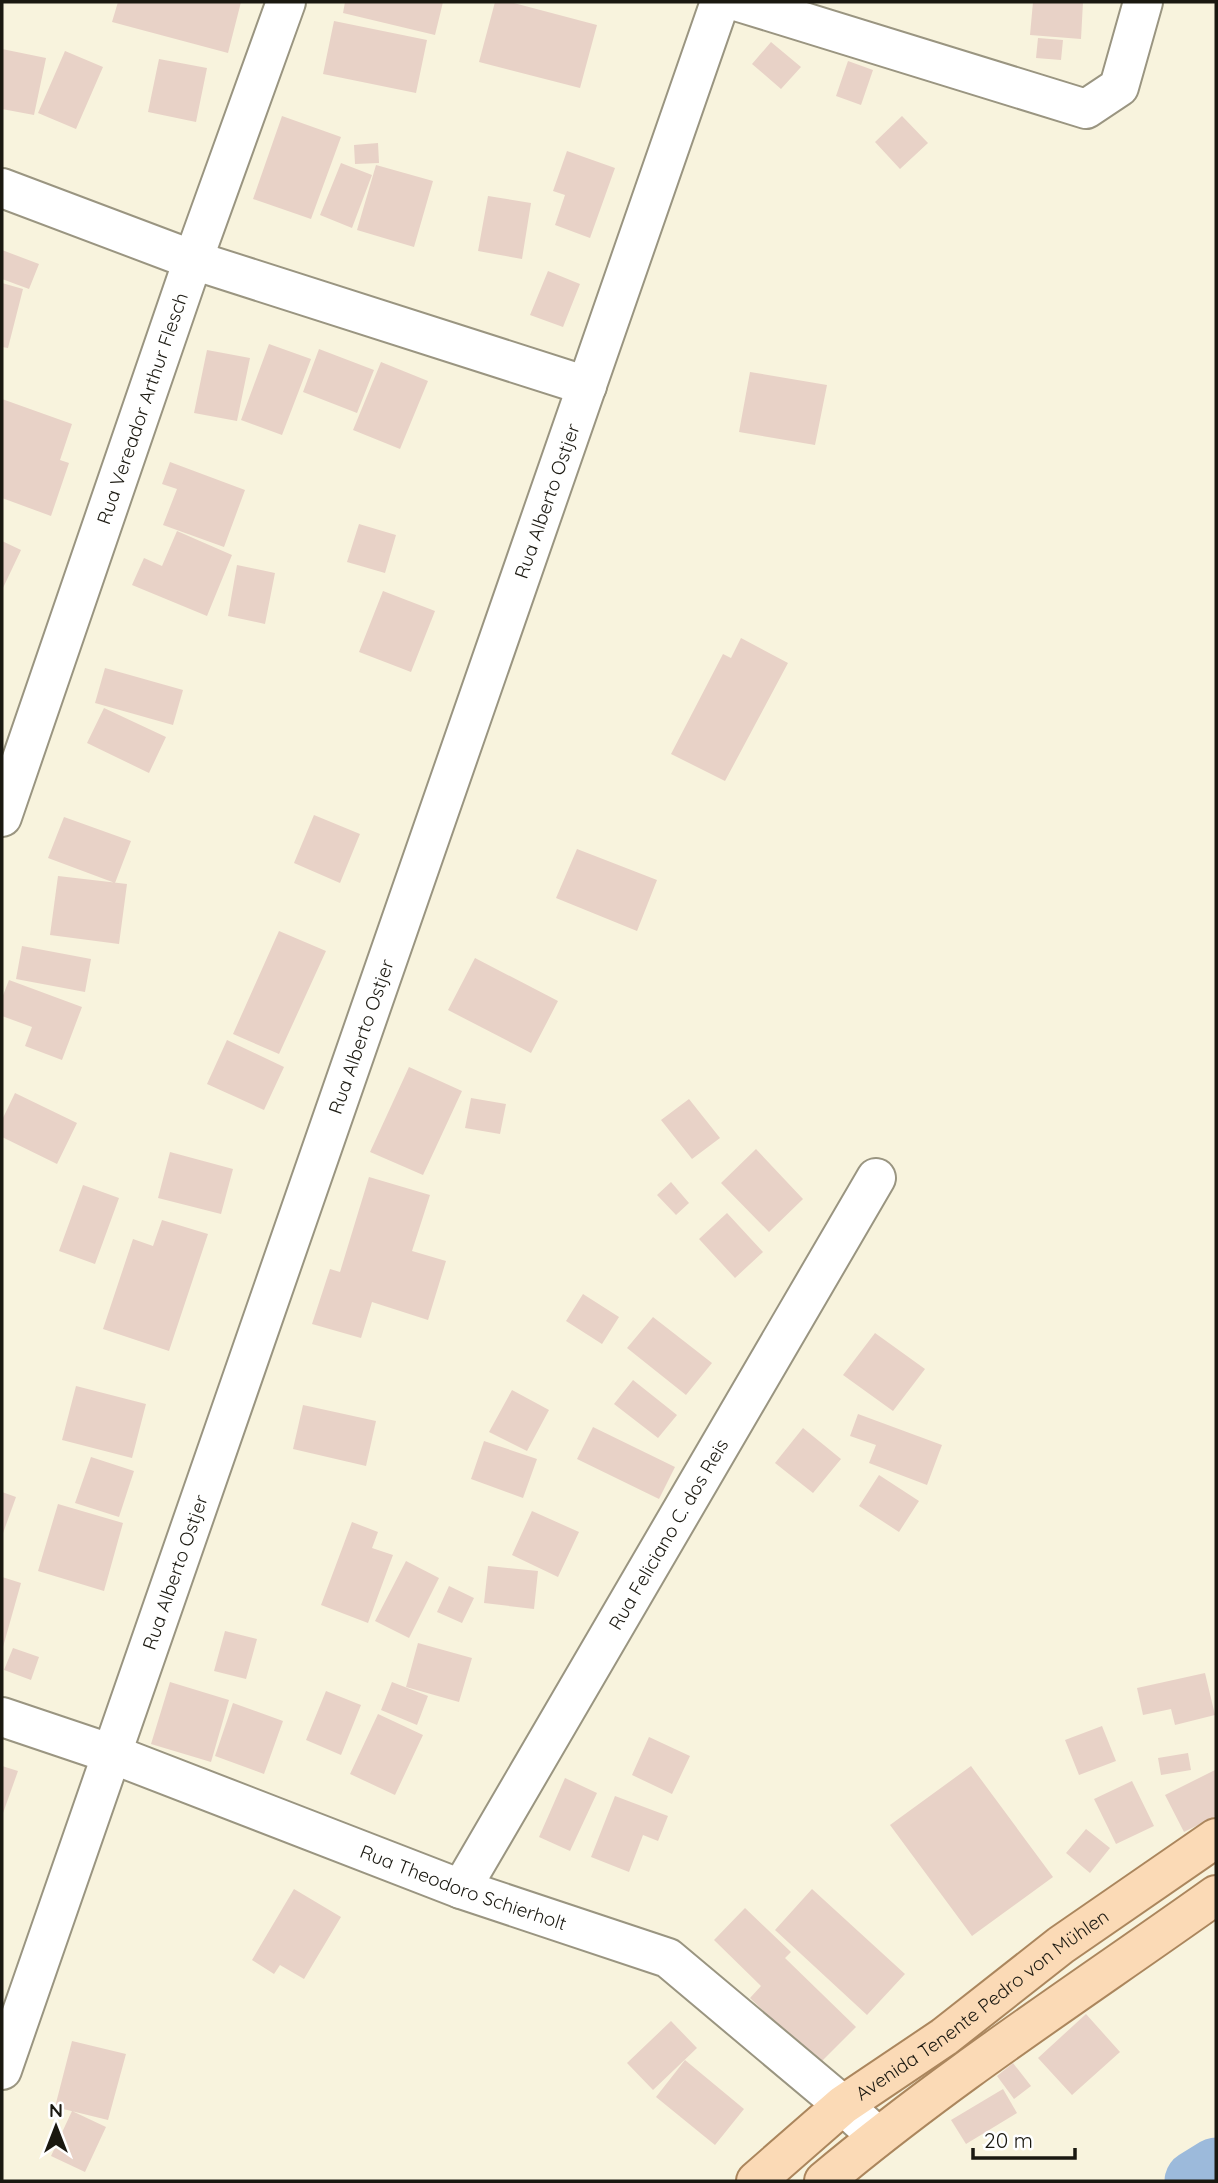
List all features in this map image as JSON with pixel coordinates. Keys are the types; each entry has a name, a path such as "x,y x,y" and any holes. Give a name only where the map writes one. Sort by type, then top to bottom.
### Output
{"main road":[{"name":"Avenida Tenente Pedro von Mühlen","path":"756,2181 844,2105 944,2037 1061,1945 1216,1839"},
{"path":"824,2181 877,2136 992,2051 1216,1895"}],"street":[{"name":"Rua Vereador Arthur Flesch","path":"2,817 193,260 286,2"},
{"name":"Rua Alberto Ostjer","path":"2,2070 720,2"},
{"path":"739,2 1086,110 1119,88 1143,2"},
{"path":"2,188 193,260 587,386"},
{"name":"Rua Feliciano C. dos Reis","path":"461,1889 876,1178"},
{"name":"Rua Theodoro Schierholt","path":"2,1717 112,1754 461,1889 668,1958 844,2105 877,2136"}],"building":[{"path":"118,2 241,2 228,53 112,22"},
{"path":"345,2 443,2 435,35 343,13"},
{"path":"495,2 510,2 597,25 580,88 479,62"},
{"path":"1033,2 1083,2 1081,39 1030,35"},
{"path":"334,21 427,40 416,93 323,74"},
{"path":"1038,38 1063,40 1061,60 1036,58"},
{"path":"771,42 801,67 781,89 752,64"},
{"path":"2,49 46,58 34,115 2,109"},
{"path":"65,51 103,67 76,129 38,113"},
{"path":"159,59 207,68 196,122 148,112"},
{"path":"848,61 873,70 861,105 836,96"},
{"path":"282,116 341,137 311,219 253,199"},
{"path":"902,116 928,143 900,169 875,142"},
{"path":"378,143 379,163 355,164 354,145"},
{"path":"567,151 615,168 590,238 555,225 565,195 553,191"},
{"path":"341,163 372,175 352,228 320,215"},
{"path":"376,165 433,181 414,247 357,230"},
{"path":"488,196 531,203 522,259 478,251"},
{"path":"2,250 39,264 29,289 2,279"},
{"path":"548,271 580,284 563,327 530,315"},
{"path":"2,283 23,289 8,348 2,347"},
{"path":"269,344 311,359 282,435 241,420"},
{"path":"319,349 374,370 357,413 303,392"},
{"path":"207,350 250,358 237,421 194,413"},
{"path":"381,362 428,381 400,449 353,430"},
{"path":"750,372 827,385 815,445 739,432"},
{"path":"2,399 72,424 60,460 69,463 51,516 2,498"},
{"path":"170,462 245,490 224,547 163,525 177,489 162,484"},
{"path":"359,524 396,535 385,573 347,562"},
{"path":"177,531 232,555 207,616 132,585 144,558 162,566"},
{"path":"2,541 21,550 2,590"},
{"path":"237,565 275,573 265,624 228,616"},
{"path":"383,591 435,611 411,672 359,652"},
{"path":"741,638 788,663 725,781 671,754 723,654 731,658"},
{"path":"105,668 183,690 173,725 95,703"},
{"path":"104,708 166,737 149,773 87,743"},
{"path":"314,815 360,834 340,883 294,863"},
{"path":"64,817 131,841 115,883 48,858"},
{"path":"577,849 657,880 637,931 556,898"},
{"path":"58,876 127,884 119,944 50,935"},
{"path":"279,931 326,951 279,1054 233,1034"},
{"path":"22,946 91,959 85,992 16,979"},
{"path":"475,958 558,1001 531,1053 448,1010"},
{"path":"9,980 82,1007 62,1060 25,1046 32,1027 2,1016 2,998"},
{"path":"227,1040 284,1067 264,1110 207,1084"},
{"path":"409,1067 462,1091 423,1175 370,1152"},
{"path":"15,1093 77,1123 57,1164 2,1137 2,1120"},
{"path":"471,1098 506,1104 500,1134 465,1128"},
{"path":"689,1099 720,1138 692,1159 661,1120"},
{"path":"756,1149 803,1199 769,1232 721,1183"},
{"path":"170,1152 233,1169 221,1214 158,1198"},
{"path":"369,1177 430,1195 412,1251 446,1261 428,1320 372,1302 361,1338 312,1324 330,1269 340,1272"},
{"path":"671,1182 689,1203 676,1215 657,1195"},
{"path":"83,1185 119,1198 95,1264 59,1251"},
{"path":"727,1213 763,1252 735,1278 699,1239"},
{"path":"162,1220 208,1234 169,1351 103,1329 133,1239 153,1246"},
{"path":"583,1294 619,1317 602,1344 566,1321"},
{"path":"653,1317 712,1363 686,1395 627,1348"},
{"path":"875,1333 925,1369 893,1411 843,1375"},
{"path":"633,1380 677,1415 658,1438 614,1404"},
{"path":"76,1386 146,1404 132,1458 62,1440"},
{"path":"512,1390 549,1410 527,1451 489,1432"},
{"path":"303,1405 376,1421 366,1466 293,1449"},
{"path":"858,1414 942,1445 927,1485 869,1463 876,1445 850,1436"},
{"path":"593,1427 675,1467 659,1499 577,1459"},
{"path":"803,1428 841,1459 813,1493 775,1463"},
{"path":"484,1441 537,1459 523,1498 471,1479"},
{"path":"91,1457 134,1471 119,1517 75,1503"},
{"path":"879,1475 919,1501 899,1532 859,1506"},
{"path":"2,1492 16,1497 2,1536"},
{"path":"58,1504 123,1523 104,1591 38,1571"},
{"path":"532,1511 579,1532 558,1577 512,1555"},
{"path":"352,1522 378,1532 372,1548 393,1555 368,1623 321,1605"},
{"path":"406,1561 439,1578 409,1638 375,1621"},
{"path":"488,1566 538,1571 534,1609 484,1603"},
{"path":"2,1577 21,1583 3,1647 2,1647"},
{"path":"449,1586 474,1598 462,1623 437,1612"},
{"path":"225,1631 257,1639 246,1679 214,1671"},
{"path":"418,1643 472,1658 459,1702 406,1687"},
{"path":"13,1648 39,1657 31,1680 4,1670"},
{"path":"1205,1673 1215,1715 1175,1725 1171,1709 1143,1715 1137,1688"},
{"path":"170,1682 229,1700 211,1762 151,1744"},
{"path":"392,1682 428,1696 417,1725 381,1710"},
{"path":"326,1691 361,1705 341,1755 306,1740"},
{"path":"233,1703 283,1721 264,1774 215,1756"},
{"path":"378,1714 423,1735 395,1795 350,1774"},
{"path":"1102,1726 1116,1761 1079,1775 1065,1740"},
{"path":"649,1737 690,1756 672,1794 632,1775"},
{"path":"1188,1753 1191,1770 1161,1775 1158,1758"},
{"path":"2,1766 18,1771 2,1816"},
{"path":"971,1766 1053,1877 972,1936 890,1825"},
{"path":"1215,1770 1216,1816 1184,1832 1165,1795"},
{"path":"565,1778 597,1793 570,1851 539,1837"},
{"path":"1132,1781 1154,1826 1116,1844 1094,1799"},
{"path":"615,1796 668,1816 658,1841 643,1835 629,1872 591,1857"},
{"path":"1086,1829 1110,1848 1090,1873 1066,1853"},
{"path":"294,1889 341,1917 304,1979 280,1965 274,1974 252,1960"},
{"path":"812,1889 905,1974 867,2015 775,1930"},
{"path":"745,1908 791,1952 785,1958 856,2027 819,2064 750,1998 761,1986 714,1940"},
{"path":"1086,2014 1120,2052 1072,2095 1038,2058"},
{"path":"671,2021 697,2048 653,2090 627,2063"},
{"path":"72,2041 126,2054 108,2120 55,2107"},
{"path":"685,2060 744,2109 715,2145 656,2097"},
{"path":"1013,2063 1031,2086 1014,2099 997,2076"},
{"path":"1003,2089 1017,2113 966,2144 951,2120"},
{"path":"72,2111 106,2127 85,2172 51,2156"}],"waterway":[{"path":"1195,2181 1216,2168"}]}
